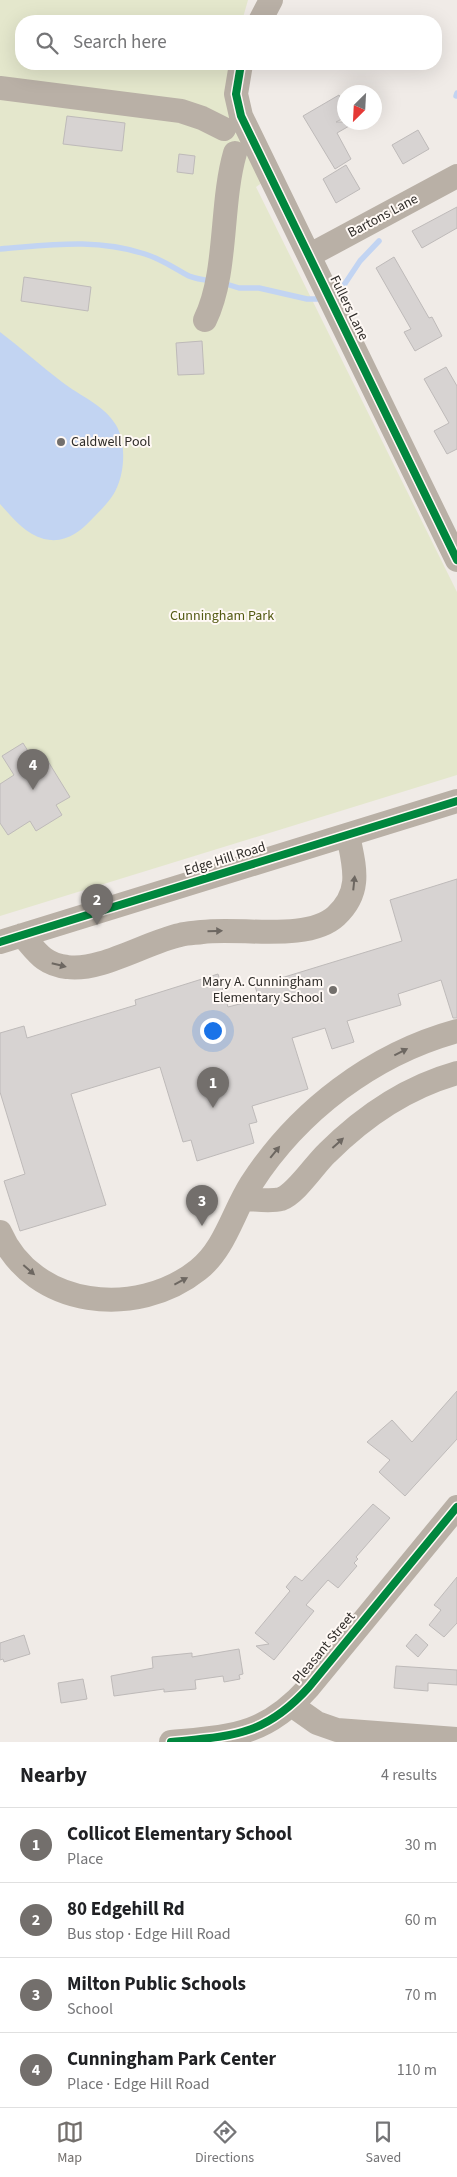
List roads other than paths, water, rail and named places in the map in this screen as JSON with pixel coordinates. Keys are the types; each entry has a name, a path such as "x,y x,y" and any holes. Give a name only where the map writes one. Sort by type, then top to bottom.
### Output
{"street":[{"path":"263,15 271,0"},
{"name":"Fullers Lane","path":"240,70 233,122 246,150 310,255 452,536 457,560"},
{"path":"0,88 180,111 202,118 233,122"},
{"path":"205,320 216,283 228,182 246,150"},
{"name":"Bartons Lane","path":"310,255 457,176"},
{"name":"Edge Hill Road","path":"0,942 457,801"},
{"path":"22,935 42,959 51,964 69,968 87,966 109,960 179,935 206,931 287,931 313,927 335,917 349,902 354,890 355,873 348,835"},
{"path":"0,1232 16,1258 37,1277 62,1291 104,1301 131,1299 165,1289 200,1269 222,1241 258,1173 290,1134 340,1089 402,1051 457,1031"},
{"path":"243,1199 274,1200 288,1195 326,1154 372,1114 413,1090 457,1073"},
{"name":"Pleasant Street","path":"172,1742 244,1733 274,1718 294,1704 457,1507"},
{"path":"294,1704 324,1734 363,1733 457,1739"}],"water":[{"name":"Caldwell Pool","path":"0,332 62,382 105,412 120,433 123,460 117,487 101,510 72,536 52,540 37,536 19,524 0,504"}],"waterway":[{"path":"344,285 360,261 379,241"},
{"path":"0,249 73,244 108,246 145,254 189,276 212,281"},
{"path":"223,283 239,288 259,288 307,299 319,299"}],"place":[{"name":"Caldwell Pool","path":"61,442"},
{"name":"Cunningham Park Center","path":"33,790"},
{"name":"80 Edgehill Rd","path":"97,925"},
{"name":"Mary A. Cunningham Elementary School","path":"333,990"},
{"name":"Collicot Elementary School","path":"213,1108"},
{"name":"Milton Public Schools","path":"202,1226"}],"park label":[{"name":"Cunningham Park","path":"222,616"}]}
